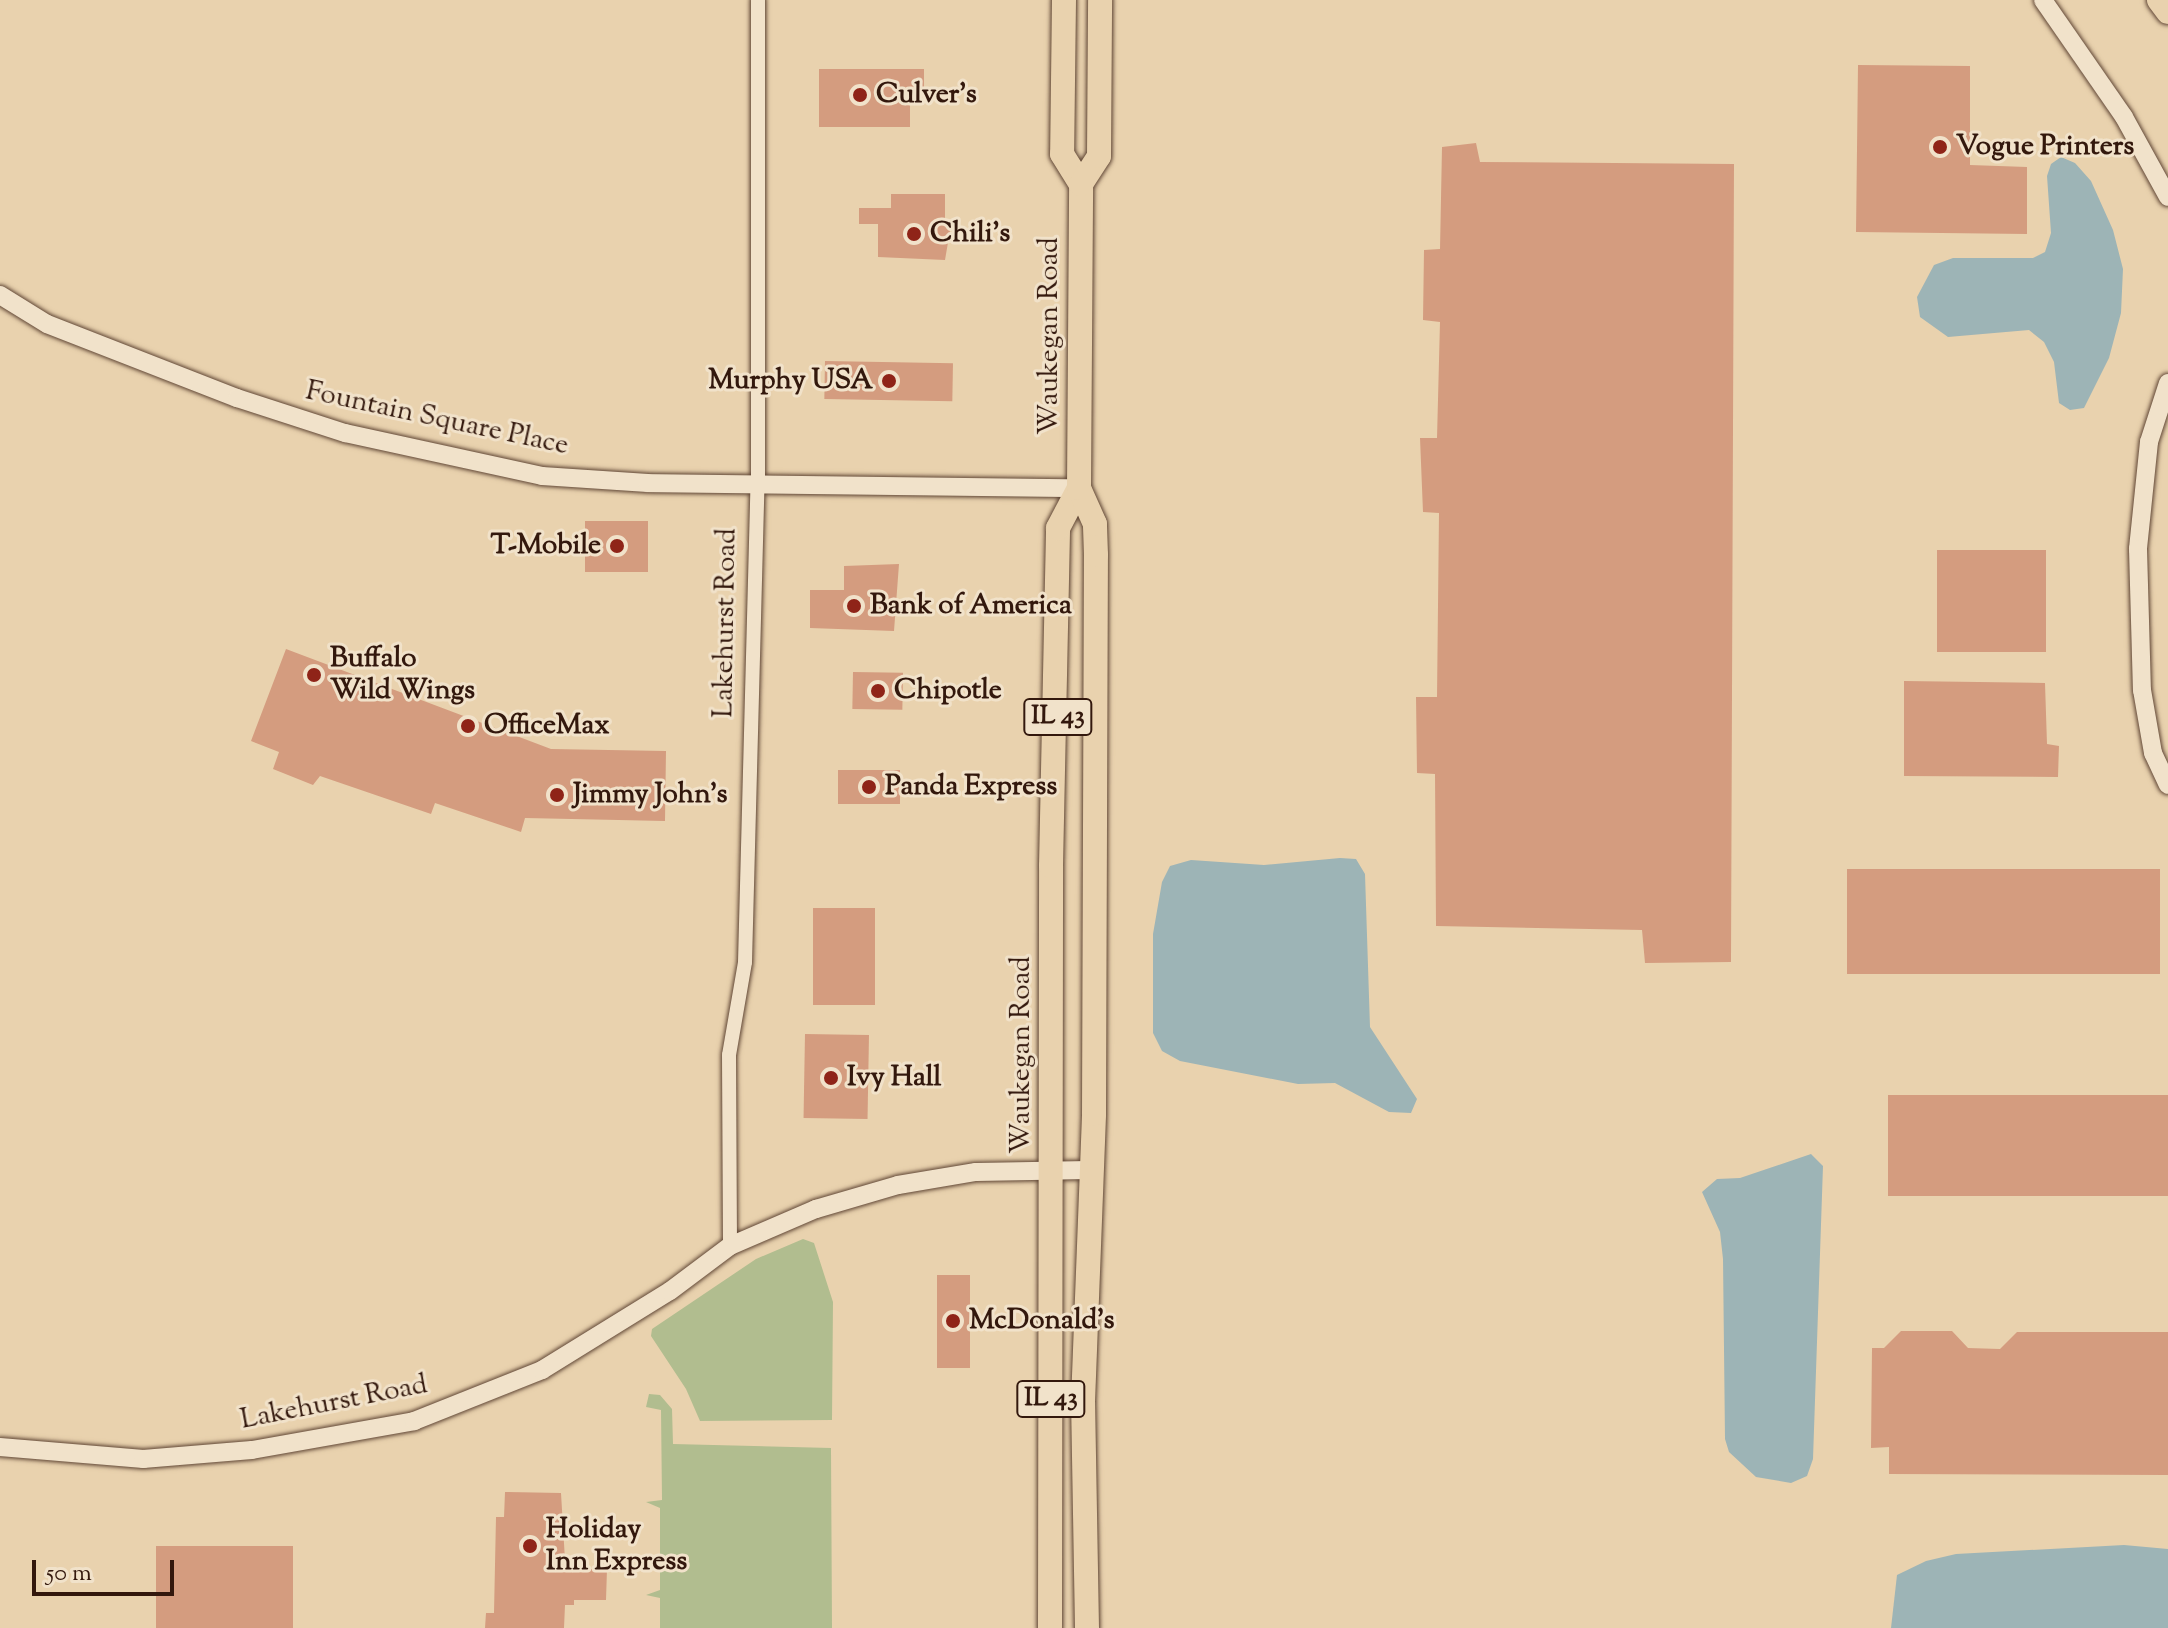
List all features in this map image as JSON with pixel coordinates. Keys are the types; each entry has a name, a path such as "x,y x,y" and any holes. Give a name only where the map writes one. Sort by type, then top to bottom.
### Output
{"main road":[{"name":"Waukegan Road","path":"1064,0 1062,154 1081,184"},
{"name":"Waukegan Road","path":"1087,1628 1083,1402 1088,1170 1094,1114 1095,524 1079,488 1081,184 1099,156 1100,0"},
{"path":"2159,0 2168,12"},
{"name":"Waukegan Road","path":"1050,1628 1058,528 1079,488"}],"street":[{"name":"Lakehurst Road","path":"730,1246 729,1055 745,962 758,481 758,0"},
{"path":"2043,0 2124,117 2168,197"},
{"name":"Fountain Square Place","path":"0,295 47,324 237,398 345,433 542,476 648,483 758,481 1079,488"},
{"path":"2168,383 2149,442 2138,549 2142,690 2153,753 2168,785"},
{"name":"Lakehurst Road","path":"0,1447 143,1459 252,1450 414,1421 542,1370 670,1291 730,1246 816,1209 898,1185 976,1172 1088,1170"}],"green space":[{"path":"803,1239 814,1243 833,1302 832,1420 700,1421 686,1389 651,1336 652,1329 756,1259"},
{"path":"649,1394 660,1395 672,1409 673,1444 831,1448 832,1628 660,1628 660,1598 646,1595 660,1590 660,1508 646,1502 662,1500 661,1410 646,1407"}],"water":[{"path":"2061,157 2075,163 2091,181 2113,230 2123,269 2121,313 2109,358 2084,408 2070,410 2059,403 2054,362 2044,342 2029,330 1948,337 1920,317 1917,297 1934,265 1953,258 2033,258 2045,252 2051,233 2047,176 2051,164"},
{"path":"1356,859 1365,874 1370,1027 1417,1099 1411,1113 1389,1112 1335,1083 1298,1084 1180,1061 1162,1051 1153,1033 1153,934 1162,882 1170,866 1191,860 1264,865"},
{"path":"1811,1154 1823,1166 1813,1459 1807,1476 1791,1483 1756,1477 1729,1452 1725,1439 1723,1259 1720,1232 1702,1192 1717,1179 1740,1178"},
{"path":"2124,1545 2168,1549 2168,1628 1891,1628 1897,1575 1926,1561 1956,1554"}],"building":[{"path":"1858,65 1970,66 1970,165 2027,167 2027,234 1856,232"},
{"name":"Culver's","path":"819,69 924,69 924,88 910,88 910,127 819,127"},
{"path":"1476,143 1480,162 1734,164 1731,962 1645,963 1642,930 1436,926 1435,774 1417,773 1416,697 1437,697 1439,513 1423,512 1420,438 1437,438 1440,322 1423,320 1424,250 1440,249 1442,147"},
{"name":"Chili's","path":"891,194 945,194 945,225 951,225 945,260 878,257 878,224 859,224 859,208 891,208"},
{"name":"Murphy USA","path":"825,361 953,363 952,401 824,399"},
{"name":"T-Mobile","path":"585,521 648,521 648,572 585,572"},
{"path":"1937,550 2046,550 2046,652 1937,652"},
{"name":"Bank of America","path":"899,564 894,631 810,628 810,590 844,590 844,566"},
{"path":"286,649 551,749 666,751 665,821 525,818 521,832 435,803 431,814 320,776 313,785 273,769 279,752 251,741"},
{"name":"Chipotle","path":"853,672 903,673 902,710 852,709"},
{"path":"1904,681 2045,683 2047,744 2059,746 2058,777 1904,776"},
{"name":"Panda Express","path":"838,770 900,770 900,804 838,804"},
{"path":"1847,869 2160,869 2160,974 1847,974"},
{"path":"813,908 875,908 875,1005 813,1005"},
{"path":"805,1034 869,1035 868,1119 804,1118"},
{"path":"1888,1095 2168,1095 2168,1196 1888,1196"},
{"name":"McDonald's","path":"937,1275 970,1275 970,1368 937,1368"},
{"path":"1901,1331 1952,1331 1968,1348 2000,1349 2017,1332 2168,1332 2168,1475 1889,1474 1889,1447 1871,1448 1872,1348 1884,1348"},
{"name":"Holiday Inn Express","path":"505,1492 561,1493 565,1560 574,1560 574,1569 607,1569 606,1600 574,1600 574,1605 565,1605 564,1628 485,1628 486,1613 494,1613 496,1517 504,1517"},
{"path":"156,1546 293,1546 293,1628 156,1628"}],"place":[{"name":"Culver's","path":"860,95"},
{"name":"Vogue Printers","path":"1940,147"},
{"name":"Chili's","path":"914,234"},
{"name":"Murphy USA","path":"889,381"},
{"name":"T-Mobile","path":"617,546"},
{"name":"Bank of America","path":"854,606"},
{"name":"Buffalo Wild Wings","path":"314,675"},
{"name":"Chipotle","path":"878,691"},
{"name":"OfficeMax","path":"468,726"},
{"name":"Panda Express","path":"869,787"},
{"name":"Jimmy John's","path":"557,795"},
{"name":"Ivy Hall","path":"831,1078"},
{"name":"McDonald's","path":"953,1321"},
{"name":"Holiday Inn Express","path":"530,1546"}]}
